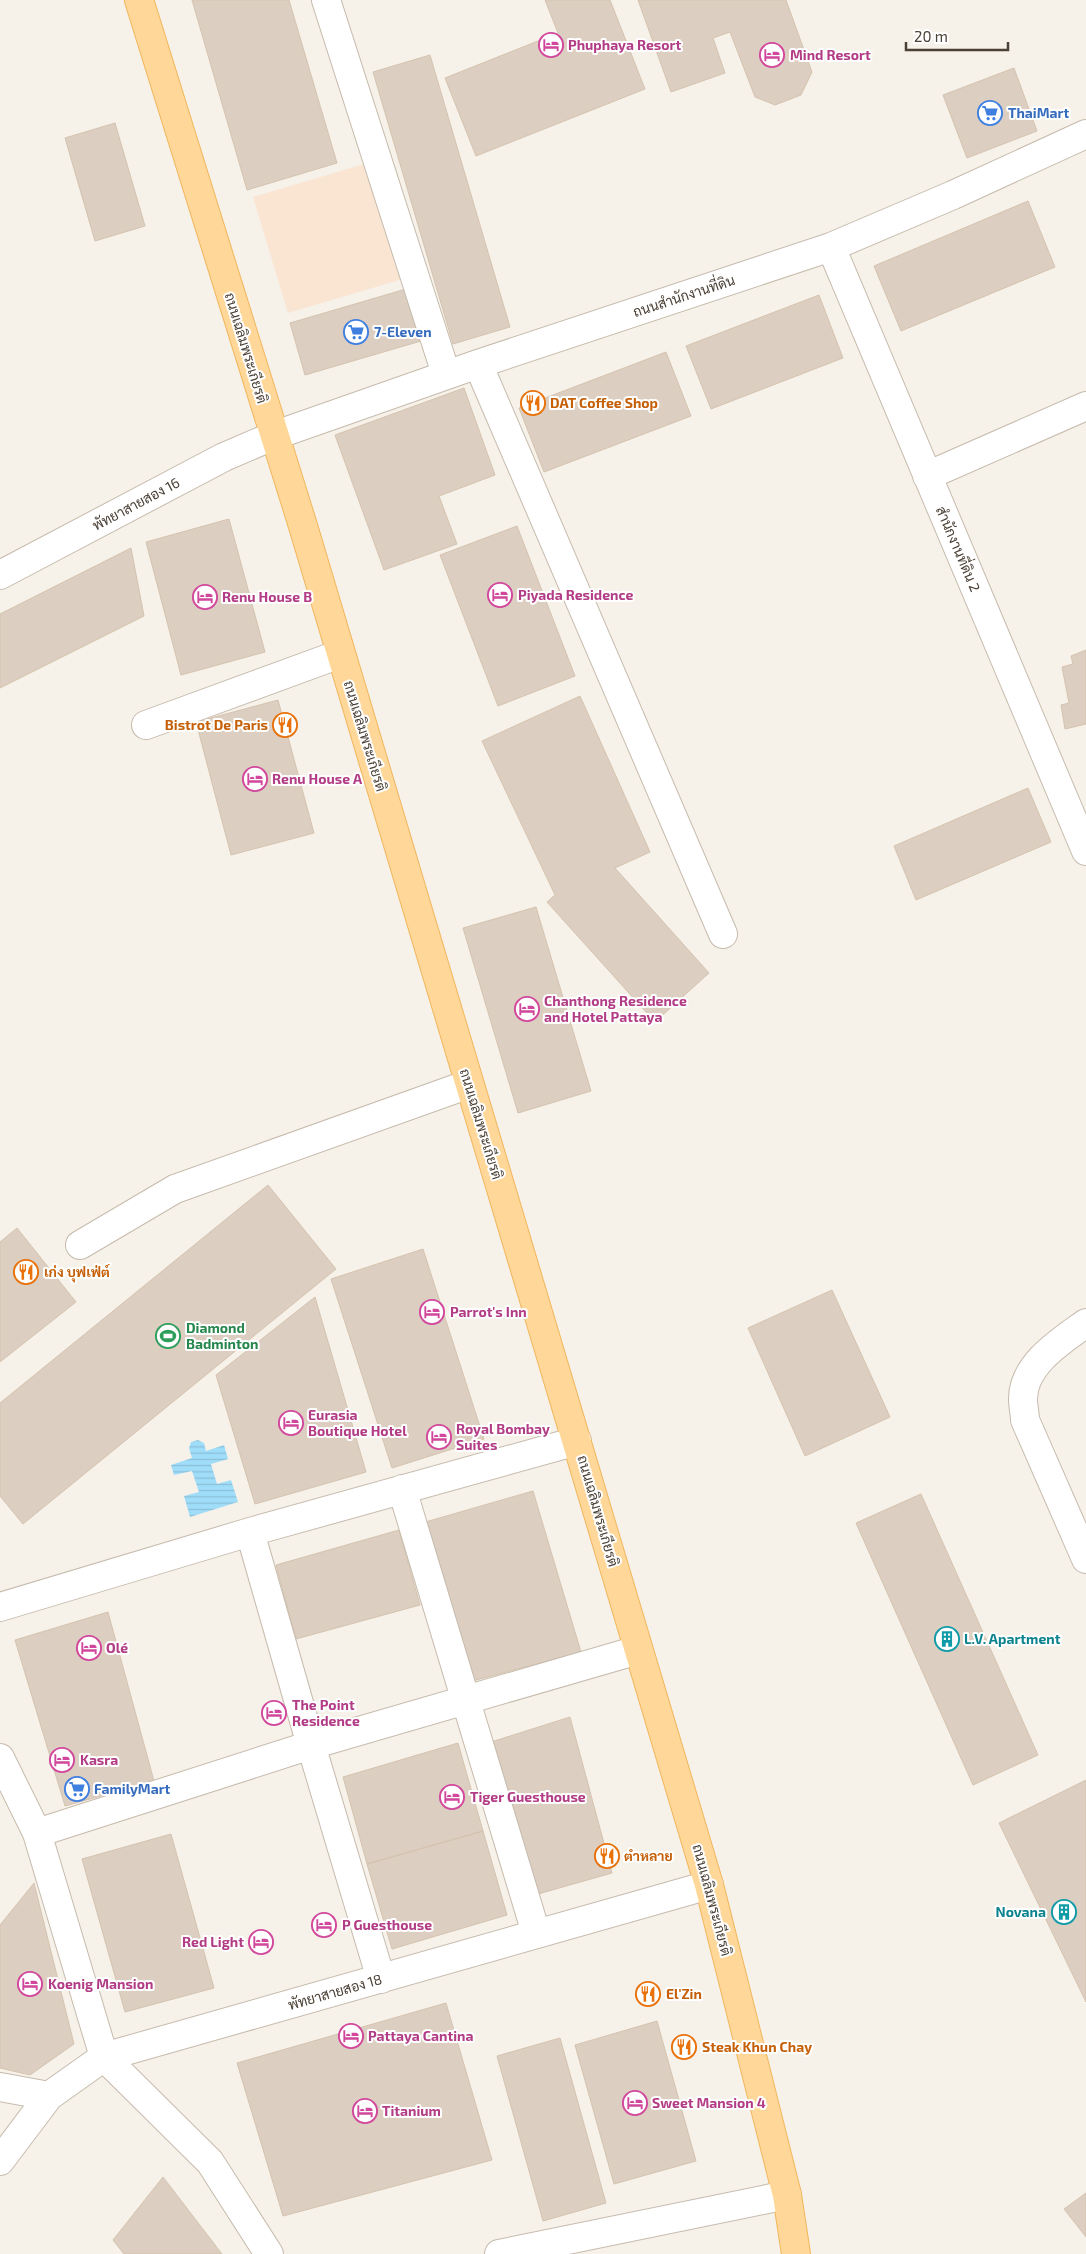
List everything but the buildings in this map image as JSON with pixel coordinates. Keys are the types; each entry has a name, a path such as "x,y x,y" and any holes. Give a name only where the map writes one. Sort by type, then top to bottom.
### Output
{"main road":[{"name":"ถนนเฉลิมพระเกียรติ","path":"139,0 273,436 303,526 709,1885 787,2195 796,2254"}],"street":[{"path":"326,0 446,374"},
{"name":"ถนนสำนักงานที่ดิน","path":"273,436 446,374 831,247 953,195 1086,134"},
{"name":"สำนักงานที่ดิน 2","path":"831,247 1086,851"},
{"path":"478,364 723,934"},
{"path":"927,476 1086,406"},
{"name":"พัทยาสายสอง 16","path":"0,575 224,457 273,436"},
{"path":"146,725 340,654"},
{"path":"80,1245 174,1189 469,1084"},
{"path":"1086,1323 1053,1347 1030,1373 1022,1398 1026,1420 1086,1559"},
{"path":"0,1607 250,1532 577,1440"},
{"path":"402,1489 464,1700 536,1933"},
{"path":"250,1532 381,1979"},
{"path":"36,1834 311,1745 638,1650"},
{"path":"0,1758 36,1834 104,2056 210,2162 269,2254"},
{"name":"พัทยาสายสอง 18","path":"0,2161 49,2096 104,2056 709,1885"},
{"path":"0,2087 49,2096"},
{"path":"499,2254 787,2195"}],"shaded area":[{"path":"371,162 406,278 288,313 253,197"}],"water":[{"path":"198,1440 204,1443 206,1451 224,1445 228,1459 211,1464 217,1484 231,1480 238,1502 190,1517 184,1496 199,1492 192,1471 174,1475 171,1465 192,1458 189,1448 191,1442"}],"place":[{"name":"Phuphaya Resort","path":"551,45"},
{"name":"Mind Resort","path":"772,55"},
{"name":"ThaiMart","path":"990,113"},
{"name":"7-Eleven","path":"356,332"},
{"name":"DAT Coffee Shop","path":"533,403"},
{"name":"Piyada Residence","path":"500,595"},
{"name":"Renu House B","path":"205,597"},
{"name":"Bistrot De Paris","path":"285,725"},
{"name":"Renu House A","path":"255,779"},
{"name":"Chanthong Residence and Hotel Pattaya","path":"527,1009"},
{"name":"เก่ง บุฟเฟ่ต์","path":"26,1272"},
{"name":"Parrot's Inn","path":"432,1312"},
{"name":"Diamond Badminton","path":"168,1336"},
{"name":"Eurasia Boutique Hotel","path":"291,1423"},
{"name":"Royal Bombay Suites","path":"439,1437"},
{"name":"L.V. Apartment","path":"947,1639"},
{"name":"Olé","path":"89,1648"},
{"name":"The Point Residence","path":"274,1713"},
{"name":"Kasra","path":"62,1760"},
{"name":"FamilyMart","path":"77,1789"},
{"name":"Tiger Guesthouse","path":"452,1797"},
{"name":"ตำหลาย","path":"607,1856"},
{"name":"Novana","path":"1064,1912"},
{"name":"P Guesthouse","path":"324,1925"},
{"name":"Red Light","path":"261,1942"},
{"name":"Koenig Mansion","path":"30,1984"},
{"name":"El'Zin","path":"648,1994"},
{"name":"Pattaya Cantina","path":"351,2036"},
{"name":"Steak Khun Chay","path":"684,2047"},
{"name":"Sweet Mansion 4","path":"635,2103"},
{"name":"Titanium","path":"365,2111"}]}
